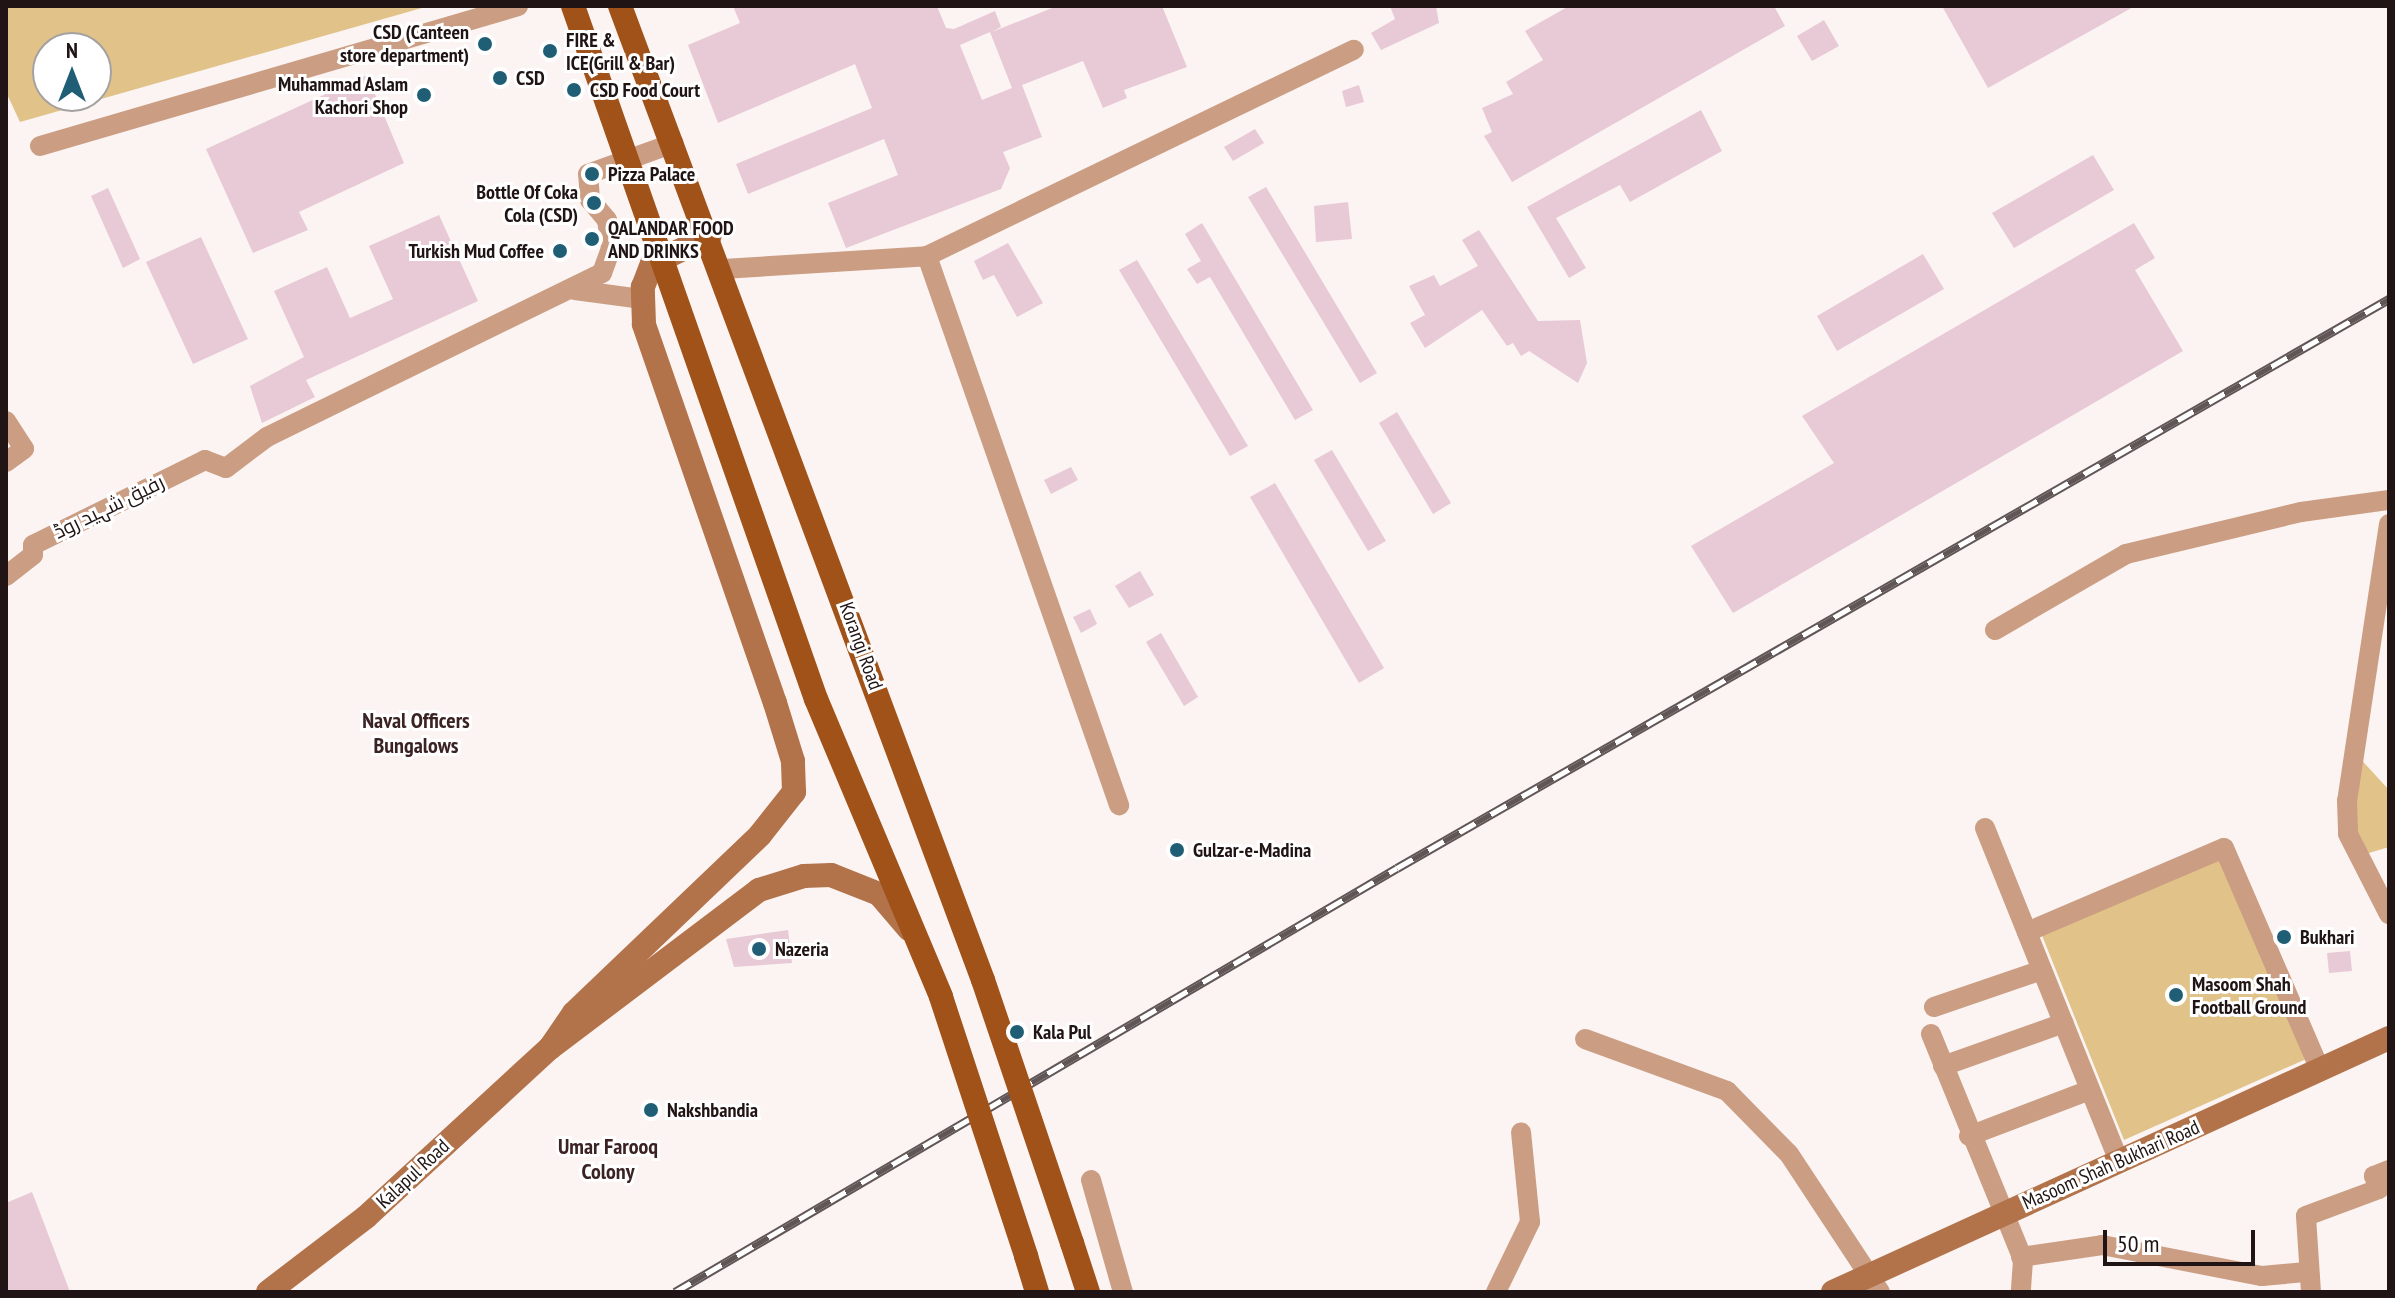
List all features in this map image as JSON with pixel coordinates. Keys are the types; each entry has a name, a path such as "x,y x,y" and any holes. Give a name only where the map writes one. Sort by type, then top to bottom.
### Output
{"main road":[{"path":"573,6 816,699 941,997 1037,1292"},
{"name":"Korangi Road","path":"620,6 723,269 983,980 1088,1292"}],"street":[{"path":"40,146 518,6"},
{"path":"723,269 927,256 1354,50"},
{"path":"575,290 602,273 611,248 607,220 590,200 588,174 674,143"},
{"path":"550,1048 574,1013 782,813 796,781 775,703 644,324 642,299 645,277 661,257 710,236"},
{"path":"927,256 1119,805"},
{"path":"575,290 642,299"},
{"name":"رفیق شہید روڈ","path":"6,576 33,555 33,545 205,460 226,468 267,437 575,290"},
{"path":"6,421 24,449 6,462"},
{"path":"1995,630 2126,554 2301,512 2389,500"},
{"path":"2389,524 2347,801 2348,834 2389,914"},
{"path":"1985,828 2119,1161"},
{"path":"2027,932 2224,848 2320,1070"},
{"path":"550,1048 584,1028 742,901 773,884 831,875 858,882 894,908 919,944"},
{"path":"1934,1007 2042,970"},
{"path":"1943,1066 2064,1023"},
{"path":"1931,1034 1999,1215 2021,1257 2021,1292"},
{"name":"Masoom Shah Bukhari Road","path":"1833,1292 1874,1284 1999,1215 2389,1038"},
{"path":"1585,1039 1727,1091 1789,1154 1874,1284"},
{"name":"Kalapul Road","path":"268,1292 366,1217 550,1048"},
{"path":"1969,1136 2090,1090"},
{"path":"1496,1292 1530,1222 1521,1132"},
{"path":"2311,1292 2306,1272 2306,1216 2379,1189 2374,1176 2389,1170"},
{"path":"1091,1180 1123,1292"},
{"path":"2021,1257 2102,1245 2262,1276 2306,1272"}],"shaded area":[{"path":"6,6 429,6 112,96 112,32 32,32 32,112 55,112 20,122 6,92"},
{"path":"2356,754 2389,790 2389,847 2359,856 2347,801"},
{"name":"Masoom Shah Football Ground","path":"2225,852 2313,1056 2124,1140 2041,933"}],"building":[{"path":"733,6 937,6 946,28 954,29 995,11 1001,27 992,32 1057,6 1162,6 1187,67 1124,90 1127,98 1103,108 1083,61 1022,85 1042,137 1003,152 1010,168 1001,189 846,248 828,203 898,175 884,139 748,194 736,164 872,108 855,64 718,123 688,45 740,23","holes":["990,32 1012,88 982,100 960,45"]},
{"path":"1390,6 1436,6 1439,23 1381,50 1371,33 1395,19"},
{"path":"1569,6 1774,6 1785,26 1512,182 1484,136 1492,132 1482,108 1513,94 1506,82 1543,60 1525,31"},
{"path":"1942,6 2135,6 1988,88"},
{"path":"1824,20 1839,46 1812,61 1797,36"},
{"path":"367,75 404,163 299,212 308,230 253,253 206,149"},
{"path":"1359,85 1364,102 1346,107 1342,91"},
{"path":"1701,110 1722,151 1630,202 1620,185 1556,218 1586,268 1569,278 1527,207"},
{"path":"1255,129 1264,143 1233,161 1224,147"},
{"path":"2093,155 2114,190 2014,248 1992,213"},
{"path":"1266,187 1377,373 1360,383 1248,197"},
{"path":"108,188 140,259 123,268 91,196"},
{"path":"1348,202 1352,239 1316,242 1314,206"},
{"path":"439,215 478,301 306,380 315,397 262,423 250,386 304,357 274,291 327,267 350,318 393,299 369,246"},
{"path":"1202,223 1313,410 1295,420 1210,277 1197,284 1187,269 1201,261 1185,234"},
{"path":"2134,223 2155,258 2135,270 2183,351 1733,613 1691,546 1834,463 1802,416"},
{"path":"1479,230 1538,321 1580,320 1587,363 1578,383 1529,351 1521,356 1513,343 1507,346 1482,310 1425,348 1410,323 1425,315 1409,286 1434,275 1440,286 1478,266 1462,240"},
{"path":"201,237 248,339 193,364 146,262"},
{"path":"1008,243 1043,303 1017,317 994,275 983,280 974,261"},
{"path":"1923,254 1944,289 1837,351 1817,316"},
{"path":"1137,260 1248,446 1230,456 1119,270"},
{"path":"1397,412 1451,503 1433,514 1379,423"},
{"path":"1332,450 1386,541 1368,551 1314,460"},
{"path":"1071,467 1078,480 1051,494 1044,480"},
{"path":"1275,483 1384,668 1359,683 1250,497"},
{"path":"1140,571 1154,595 1129,608 1115,586"},
{"path":"1090,609 1097,624 1081,633 1073,617"},
{"path":"1161,633 1198,697 1184,706 1146,642"},
{"name":"Nazeria","path":"788,930 792,963 734,967 726,939"},
{"path":"2350,951 2352,971 2329,973 2327,953"},
{"path":"32,1192 70,1292 6,1292 6,1203"}],"railway":[{"path":"675,1292 1397,868 2389,299"}],"place":[{"name":"CSD (Canteen store department)","path":"485,44"},
{"name":"FIRE & ICE(Grill & Bar)","path":"550,51"},
{"name":"CSD","path":"500,78"},
{"name":"CSD Food Court","path":"574,90"},
{"name":"Muhammad Aslam Kachori Shop","path":"424,95"},
{"name":"Pizza Palace","path":"592,174"},
{"name":"Bottle Of Coka Cola (CSD)","path":"594,203"},
{"name":"QALANDAR FOOD AND DRINKS","path":"592,239"},
{"name":"Turkish Mud Coffee","path":"560,251"},
{"name":"Gulzar-e-Madina","path":"1177,850"},
{"name":"Bukhari","path":"2284,937"},
{"name":"Nazeria","path":"759,949"},
{"name":"Masoom Shah Football Ground","path":"2176,995"},
{"name":"Kala Pul","path":"1017,1032"},
{"name":"Nakshbandia","path":"651,1110"}],"district":[{"name":"Naval Officers Bungalows","path":"416,732"},
{"name":"Umar Farooq Colony","path":"608,1158"}]}
